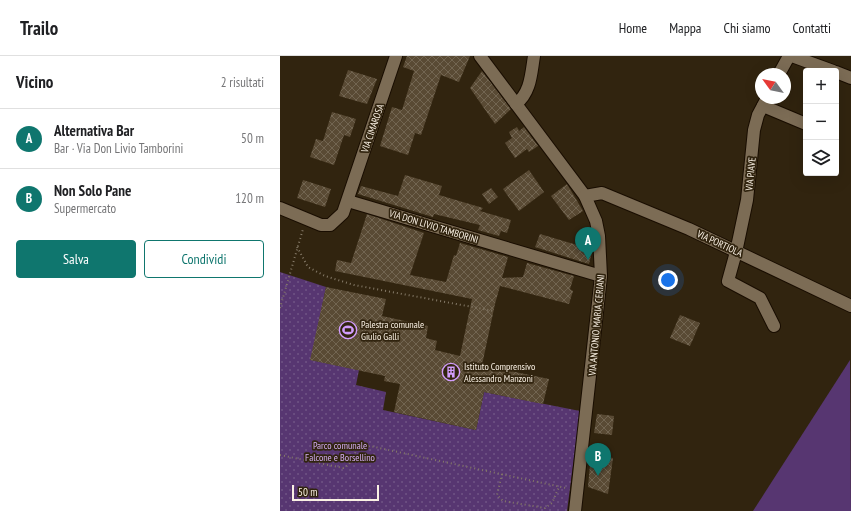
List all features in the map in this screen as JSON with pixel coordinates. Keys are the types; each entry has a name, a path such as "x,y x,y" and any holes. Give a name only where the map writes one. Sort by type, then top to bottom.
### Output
{"street":[{"name":"VIA CIMAROSA","path":"348,201 396,56"},
{"name":"VIA ANTONIO MARIA CERIANI","path":"480,56 585,196 596,221 599,236 601,276 575,511"},
{"path":"516,104 524,98 527,91 534,56"},
{"path":"782,68 789,56"},
{"path":"792,56 825,68"},
{"path":"839,73 851,78"},
{"name":"VIA PIAVE","path":"764,104 754,130 747,200 728,281 760,298 774,326"},
{"path":"769,104 803,122"},
{"name":"VIA PORTIOLA","path":"585,196 602,193 689,229 851,306"},
{"path":"280,208 306,220 321,225 330,225 343,213 348,201"},
{"name":"VIA DON LIVIO TAMBORINI","path":"348,201 601,276"}],"path":[{"path":"280,308 306,220"},
{"path":"297,247 308,266 325,276 354,285 494,311"},
{"path":"280,455 343,468 351,463 358,449 370,446 564,488"},
{"path":"502,474 497,495 503,501 544,508 552,503 559,487"}],"green space":[{"name":"Parco comunale Falcone e Borsellino","path":"280,272 326,287 311,360 359,370 356,385 386,392 383,410 476,430 484,392 580,411 567,511 280,511"},
{"path":"850,360 851,511 753,511"}],"building":[{"path":"407,56 470,56 459,82 441,75 421,135 415,133 408,155 380,146 392,107 402,110 414,71 403,67"},
{"path":"348,70 377,79 367,104 339,96"},
{"path":"482,71 511,109 495,124 470,88"},
{"path":"332,112 356,119 350,137 344,135 334,165 310,157 316,139 323,141"},
{"path":"517,127 519,131 524,127 538,146 529,152 527,149 515,158 505,143 512,138 509,132"},
{"path":"529,170 544,192 519,211 503,189"},
{"path":"405,175 442,186 439,195 483,208 480,211 511,220 507,233 501,231 499,236 478,230 480,225 434,214 433,217 358,194 361,186 398,196"},
{"path":"303,180 331,189 325,207 297,198"},
{"path":"567,184 583,211 569,220 551,196"},
{"path":"491,188 498,197 489,204 482,194"},
{"path":"367,214 424,233 410,275 446,282 454,255 456,256 460,243 508,257 502,278 523,277 527,263 574,276 570,289 573,291 569,304 500,286 495,304 482,365 549,379 543,404 484,392 476,430 394,412 400,384 384,381 385,376 310,360 326,287 386,299 382,316 428,326 426,338 437,341 435,350 460,356 472,299 335,271 337,260 351,263"},
{"path":"540,234 577,245 579,238 592,242 592,252 589,264 535,247"},
{"path":"680,315 700,323 690,346 670,338"},
{"path":"597,414 614,416 612,435 594,433"},
{"path":"591,453 613,458 608,494 588,487"}],"place":[{"name":"Alternativa Bar","path":"588,260"},
{"name":"Palestra comunale Giulio Galli","path":"348,330"},
{"name":"Istituto Comprensivo Alessandro Manzoni","path":"451,372"},
{"name":"Non Solo Pane","path":"598,476"}]}
